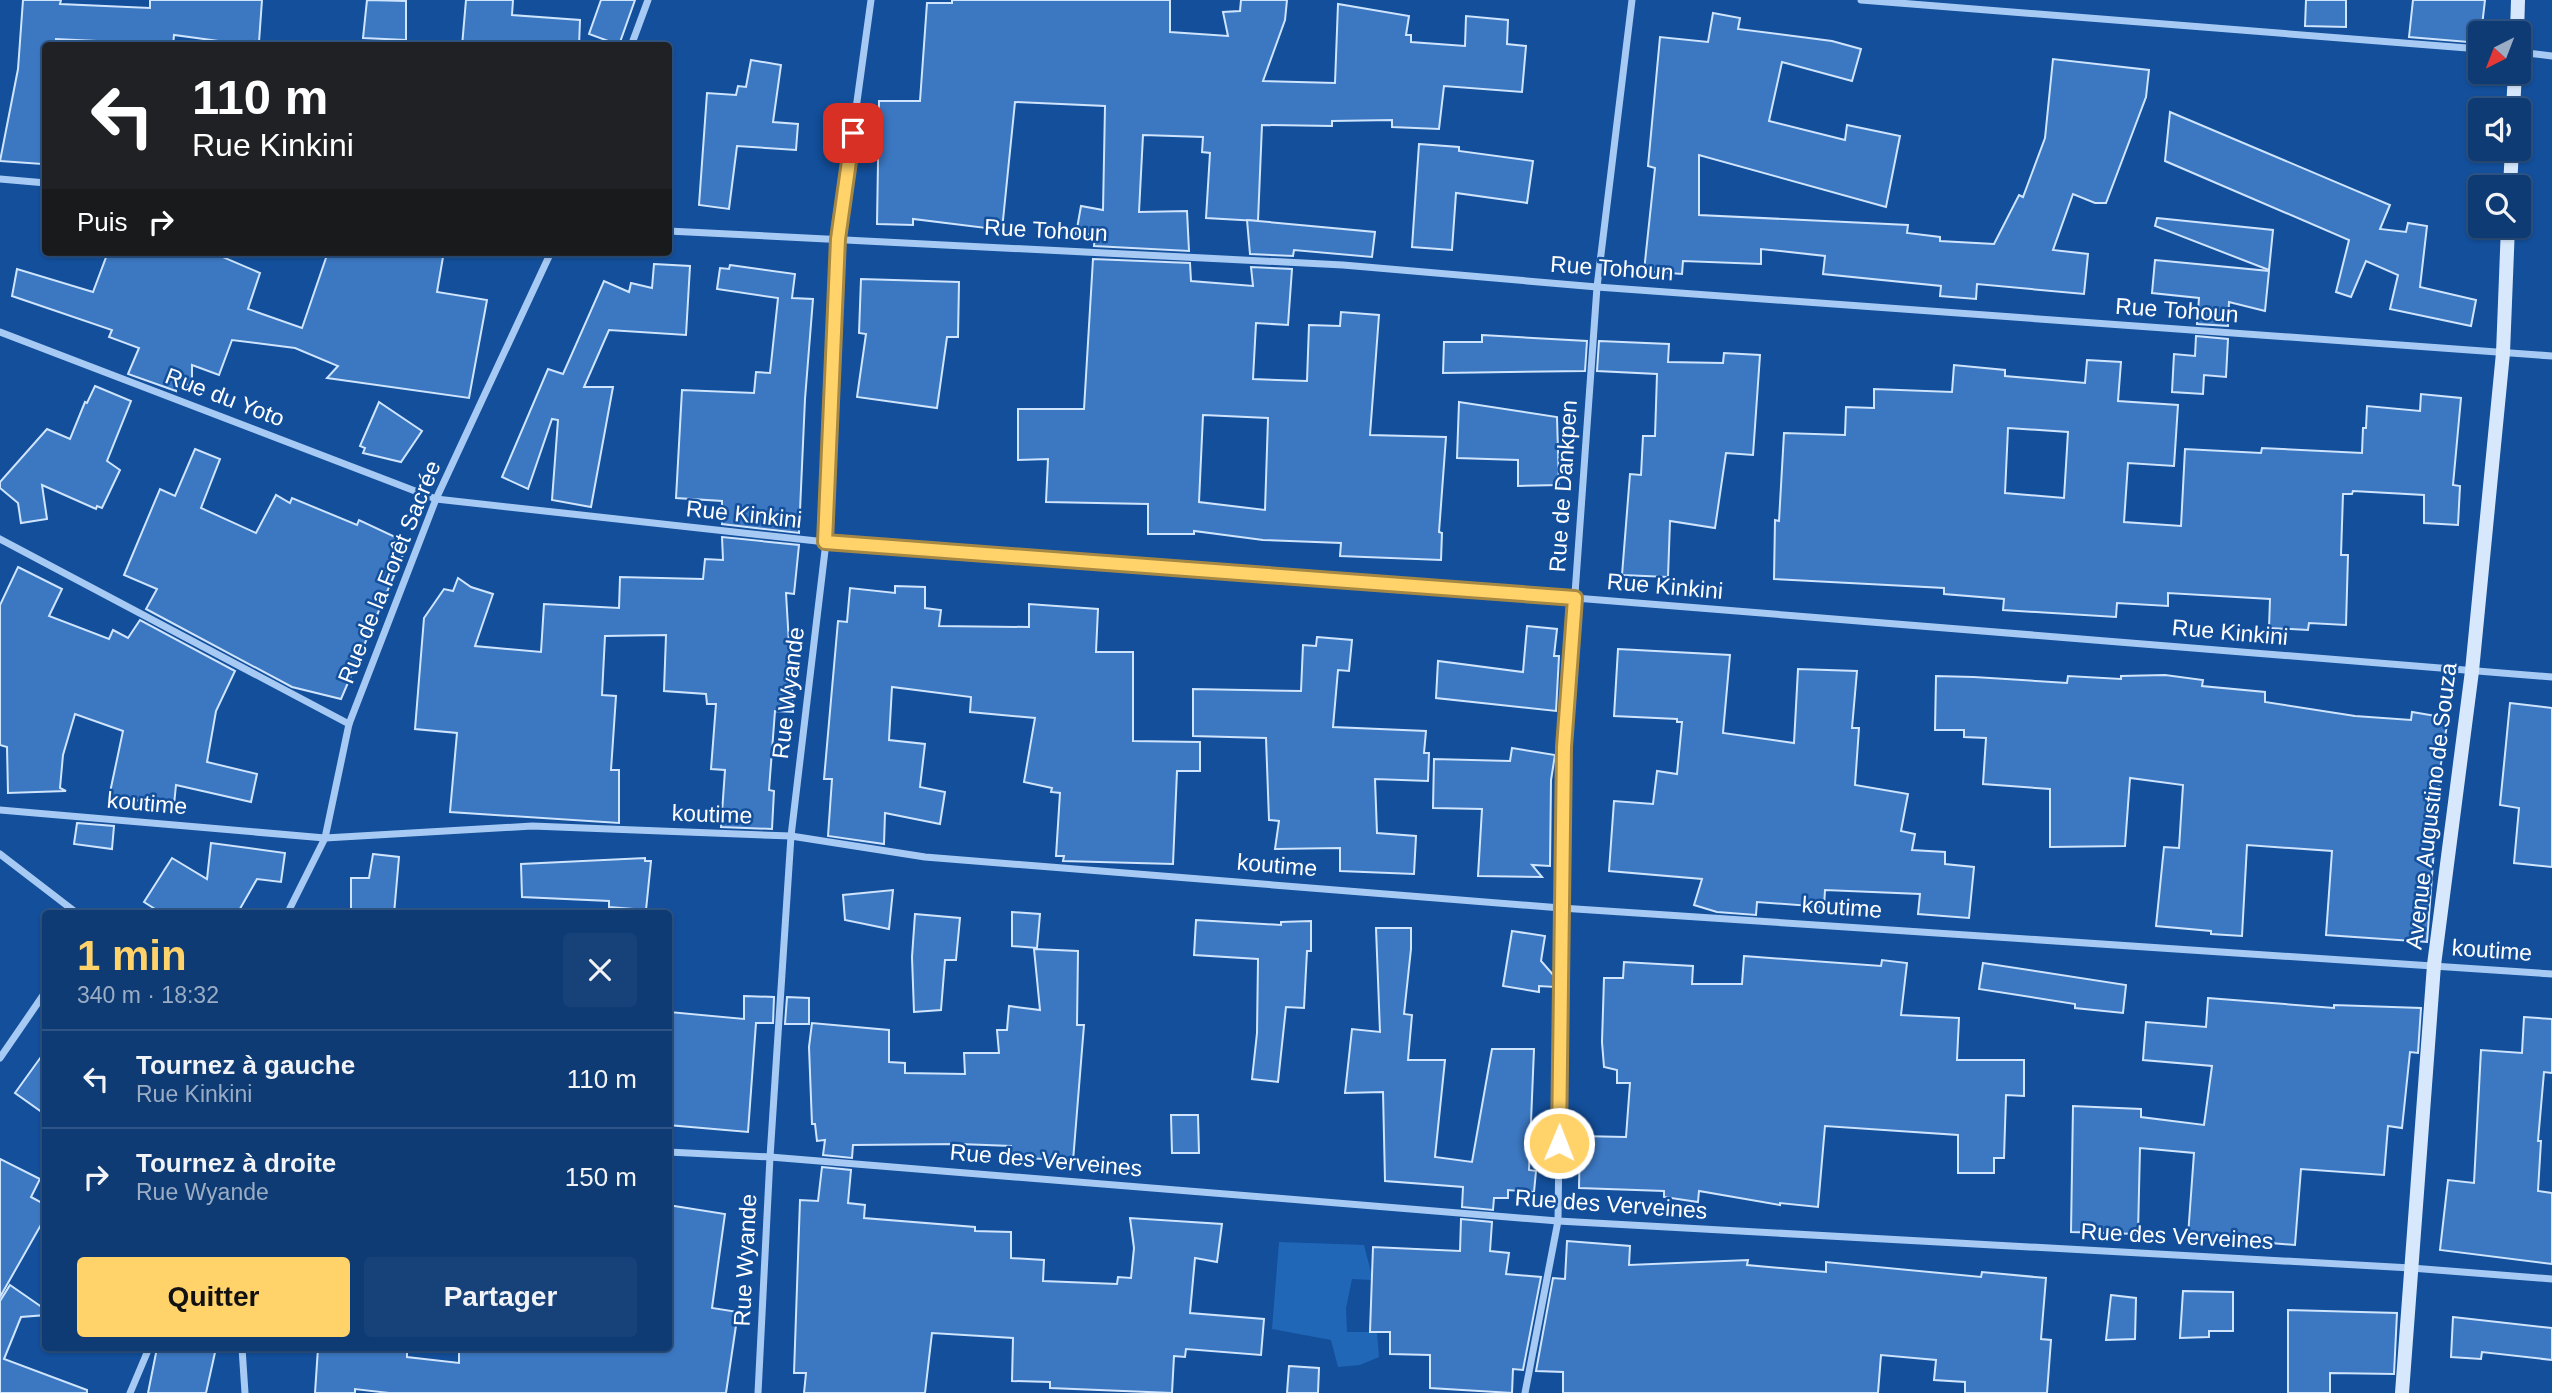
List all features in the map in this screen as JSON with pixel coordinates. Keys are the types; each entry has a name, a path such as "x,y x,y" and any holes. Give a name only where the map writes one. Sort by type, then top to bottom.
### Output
{"main road":[{"path":"2517,21 2518,0"},
{"name":"Avenue Augustino de Souza","path":"2402,1393 2434,965 2472,671 2503,353 2508,238"}],"street":[{"path":"632,42 648,0"},
{"name":"Rue Wyande","path":"758,1393 791,836 825,542 838,239 871,0"},
{"name":"Rue de Dankpen","path":"1525,1393 1558,1221 1564,747 1597,286 1632,0"},
{"path":"1861,0 2468,48"},
{"path":"2531,54 2552,56"},
{"path":"0,179 42,183"},
{"name":"Rue Tohoun","path":"672,231 1343,265 2552,356"},
{"name":"Rue de la Forêt Sacrée","path":"289,910 325,838 349,724 436,499 549,256"},
{"name":"Rue du Yoto","path":"0,332 436,499"},
{"name":"Rue Kinkini","path":"436,499 825,542 1575,598 2552,677"},
{"path":"0,539 349,724"},
{"name":"koutime","path":"0,810 325,838 532,826 791,836 925,857 1561,908 2552,974"},
{"path":"0,855 73,910"},
{"path":"0,1058 42,997"},
{"name":"Rue des Verveines","path":"672,1152 770,1157 1558,1221 2411,1268 2552,1279"},
{"path":"130,1393 148,1351"},
{"path":"242,1351 245,1393"}],"shaded area":[{"path":"1279,1242 1364,1245 1373,1280 1352,1279 1346,1308 1347,1332 1377,1332 1379,1357 1360,1365 1338,1367 1331,1340 1272,1329"}],"building":[{"path":"23,0 61,0 60,4 150,8 150,0 262,0 259,42 226,42 174,35 173,42 56,39 56,42 42,42 42,164 0,161 18,69"},
{"path":"367,0 406,1 406,40 363,38"},
{"path":"466,0 513,0 512,15 580,20 579,42 462,42"},
{"path":"601,0 635,0 620,42 611,42 589,34"},
{"path":"952,0 1170,0 1170,32 1228,36 1223,12 1240,11 1241,0 1287,0 1285,20 1263,81 1335,83 1338,4 1409,16 1406,35 1411,35 1411,42 1465,46 1466,16 1508,20 1507,44 1526,46 1522,92 1444,86 1439,129 1392,127 1392,120 1332,121 1332,126 1262,125 1258,221 1206,218 1210,153 1202,152 1203,137 1143,135 1139,212 1187,211 1189,251 1094,246 1095,234 1076,234 1081,206 1103,210 1105,106 1015,102 1002,230 913,219 913,225 877,224 879,101 920,101 927,3 952,3"},
{"path":"2306,0 2346,0 2346,27 2305,26"},
{"path":"2413,0 2485,0 2483,21 2468,21 2468,42 2409,37"},
{"path":"1713,13 1740,18 1738,29 1832,41 1861,49 1852,81 1782,62 1769,121 1845,140 1847,125 1900,136 1886,207 1699,155 1699,215 1908,225 1907,233 1940,237 1940,241 1994,244 2019,195 2023,197 2045,138 2053,59 2149,70 2146,97 2106,203 2095,203 2073,194 2053,250 2088,254 2084,294 1977,284 1976,299 1940,296 1941,286 1823,274 1825,256 1761,249 1761,264 1683,261 1682,274 1644,271 1655,168 1648,166 1660,37 1708,42"},
{"path":"751,60 781,65 773,122 798,124 796,150 737,146 729,209 699,205 707,93 736,95 738,86 746,87"},
{"path":"2170,112 2390,205 2380,229 2406,232 2408,223 2427,226 2420,287 2476,300 2471,326 2390,309 2398,275 2366,261 2351,297 2336,292 2349,240 2165,161"},
{"path":"1419,144 1459,147 1459,151 1533,161 1527,203 1456,193 1452,250 1412,247"},
{"path":"2157,218 2273,230 2269,270 2155,226"},
{"path":"1247,220 1375,232 1372,257 1294,250 1293,256 1250,254"},
{"path":"106,256 220,256 260,273 248,309 302,328 327,256 438,256 443,257 437,292 487,300 469,398 327,378 338,366 295,348 232,340 219,375 192,365 192,385 176,384 176,391 128,374 139,348 109,337 112,330 12,296 17,269 93,292"},
{"path":"1093,259 1190,263 1191,281 1253,286 1251,267 1292,269 1288,325 1256,323 1253,379 1307,381 1309,325 1340,326 1341,312 1379,315 1370,435 1446,437 1439,532 1442,533 1441,560 1340,556 1341,543 1263,540 1194,531 1194,534 1148,534 1148,504 1046,502 1048,459 1018,460 1018,409 1084,409","holes":["1203,415 1268,418 1265,510 1199,502"]},
{"path":"2155,260 2269,271 2265,311 2229,302 2228,326 2197,324 2199,298 2152,293"},
{"path":"654,264 690,266 686,335 609,330 584,387 613,387 591,507 552,500 558,420 552,419 528,489 502,477 548,369 563,374 604,281 629,292 631,283 652,288"},
{"path":"730,265 795,274 792,298 813,299 799,533 722,524 722,501 676,498 682,390 754,393 756,372 770,373 778,298 717,289 720,268 729,269"},
{"path":"861,279 959,282 958,337 947,337 937,408 857,397 866,334 859,333"},
{"path":"1482,335 1587,341 1585,371 1443,373 1444,342 1482,342"},
{"path":"2196,336 2228,339 2226,377 2204,375 2203,394 2172,392 2174,354 2195,356"},
{"path":"1599,341 1669,344 1668,362 1723,363 1724,353 1760,355 1753,455 1726,453 1715,528 1670,521 1668,577 1622,575 1630,474 1641,475 1643,436 1655,436 1657,374 1597,371"},
{"path":"2087,360 2121,362 2118,401 2178,405 2174,466 2128,463 2124,522 2181,526 2185,449 2261,453 2262,448 2362,453 2367,406 2420,411 2421,394 2461,398 2453,485 2460,486 2458,525 2424,523 2424,495 2353,491 2352,494 2343,494 2341,555 2348,555 2346,625 2309,623 2308,630 2269,628 2270,599 2168,593 2168,606 2117,603 2116,617 2003,610 2004,599 1944,594 1944,588 1774,579 1775,520 1779,521 1784,433 1845,435 1846,407 1874,408 1874,389 1952,392 1954,365 2005,370 2005,376 2085,383","holes":["2008,428 2068,432 2064,498 2005,493"]},
{"path":"95,386 131,401 107,461 120,470 102,508 97,506 96,509 42,485 47,519 21,523 18,503 0,488 0,482 47,429 70,439 85,402 87,403"},
{"path":"379,402 422,431 401,462 363,453 365,448 360,446"},
{"path":"1459,402 1557,417 1559,485 1518,486 1518,460 1457,458"},
{"path":"195,449 220,459 201,508 256,533 276,495 290,503 292,498 357,525 359,520 408,543 341,699 292,687 146,609 157,589 124,575 160,489 175,496"},
{"path":"722,537 799,545 794,594 786,593 793,712 775,711 769,790 774,791 772,829 721,827 725,770 711,769 716,704 707,704 706,694 664,691 666,635 605,636 602,695 616,696 611,770 619,770 619,823 450,812 457,733 415,729 424,618 444,589 453,591 458,578 471,587 493,594 475,646 541,652 544,604 619,608 620,577 703,579 705,559 723,560"},
{"path":"18,567 62,589 49,616 109,639 113,630 128,638 140,620 235,671 216,711 207,762 257,774 251,802 176,785 174,805 109,797 123,731 75,714 63,755 60,788 66,791 8,793 7,747 0,745 0,605"},
{"path":"895,586 925,587 925,608 941,610 939,626 1029,627 1029,604 1098,609 1096,652 1133,652 1133,741 1200,742 1200,771 1177,771 1173,864 1063,861 1064,856 1056,856 1060,793 1051,792 1052,788 1024,782 1035,718 970,712 971,697 892,687 889,740 925,744 920,787 945,792 940,824 885,813 884,844 828,836 832,779 824,779 838,621 847,622 850,588 895,593"},
{"path":"1527,626 1557,629 1554,656 1559,656 1556,711 1436,698 1438,661 1523,672"},
{"path":"1317,637 1352,640 1349,671 1338,670 1333,727 1426,731 1424,753 1429,753 1428,781 1375,779 1377,833 1416,836 1414,874 1340,871 1340,848 1275,849 1279,821 1269,820 1266,738 1193,736 1193,689 1301,691 1303,645 1316,646"},
{"path":"1618,649 1730,655 1723,733 1794,743 1798,669 1857,671 1852,728 1859,728 1855,785 1908,794 1901,831 1915,834 1912,850 1945,852 1945,864 1974,867 1969,918 1918,914 1920,894 1825,890 1824,907 1757,902 1756,915 1717,912 1694,905 1702,879 1609,871 1614,801 1653,804 1657,771 1677,774 1682,722 1677,722 1677,719 1614,716"},
{"path":"2165,675 2203,680 2202,686 2265,692 2265,702 2355,716 2411,720 2412,712 2448,718 2440,770 2427,942 2326,935 2332,851 2247,845 2242,936 2156,926 2164,847 2179,848 2183,785 2130,778 2125,846 2050,847 2050,789 1983,784 1986,738 1964,737 1964,730 1935,730 1936,676 2067,683 2068,676 2121,679 2121,676"},
{"path":"2510,703 2552,708 2552,867 2514,863 2519,808 2500,805"},
{"path":"1512,748 1555,755 1551,780 1550,866 1532,865 1542,877 1478,876 1482,809 1433,808 1434,759 1510,761"},
{"path":"77,823 114,826 112,849 74,844"},
{"path":"211,843 285,853 281,882 257,879 239,910 157,910 144,902 172,858 207,879"},
{"path":"373,854 399,857 394,910 351,910 351,878 369,878"},
{"path":"645,858 645,861 651,861 646,910 609,907 609,901 522,897 521,864"},
{"path":"893,890 889,929 845,920 843,895"},
{"path":"1012,912 1040,914 1037,948 1012,946"},
{"path":"915,914 960,918 956,960 945,960 941,1010 914,1012 912,957"},
{"path":"1196,920 1281,925 1281,922 1311,921 1311,951 1307,951 1304,1008 1286,1007 1278,1082 1252,1079 1257,1033 1258,959 1194,955"},
{"path":"1376,928 1411,928 1404,1014 1412,1015 1408,1060 1445,1060 1435,1157 1472,1162 1492,1049 1534,1049 1529,1170 1536,1171 1534,1192 1508,1190 1508,1198 1494,1198 1493,1210 1462,1207 1463,1187 1385,1181 1383,1092 1345,1093 1352,1029 1380,1032"},
{"path":"1512,931 1545,936 1541,961 1555,977 1555,987 1539,986 1539,992 1503,986"},
{"path":"1034,949 1078,951 1077,1025 1084,1025 1073,1161 1011,1157 1011,1146 960,1144 853,1145 852,1158 823,1155 825,1140 817,1141 815,1124 812,1124 809,1047 812,1023 889,1030 889,1062 905,1063 905,1073 965,1074 964,1053 999,1053 997,1030 1007,1030 1009,1006 1040,1010"},
{"path":"1744,956 1881,966 1882,960 1907,963 1901,1015 1959,1018 1957,1060 2024,1060 2024,1096 2006,1095 2004,1158 1994,1158 1994,1173 1958,1173 1958,1135 1825,1126 1818,1207 1780,1205 1699,1191 1698,1202 1664,1197 1664,1191 1579,1188 1580,1136 1626,1137 1630,1083 1617,1083 1617,1070 1604,1067 1604,978 1623,978 1624,962 1693,966 1692,984 1742,984"},
{"path":"1983,963 2126,985 2123,1013 2075,1008 2075,1004 1979,989"},
{"path":"744,996 774,997 773,1023 756,1023 748,1132 672,1125 672,1012 744,1019"},
{"path":"787,997 809,998 809,1024 785,1024"},
{"path":"2208,998 2334,1008 2334,1005 2421,1008 2418,1053 2410,1052 2402,1128 2388,1126 2384,1175 2301,1169 2295,1245 2188,1236 2194,1153 2140,1148 2138,1234 2071,1232 2073,1106 2141,1109 2141,1117 2204,1125 2212,1066 2143,1060 2146,1022 2206,1027"},
{"path":"2524,1017 2552,1019 2552,1073 2544,1072 2538,1141 2541,1141 2538,1191 2552,1193 2552,1264 2440,1250 2448,1180 2474,1183 2481,1050 2522,1053"},
{"path":"42,1056 42,1112 15,1093"},
{"path":"1171,1115 1198,1115 1199,1153 1172,1153"},
{"path":"0,1159 40,1179 31,1197 42,1203 42,1223 0,1297"},
{"path":"822,1167 851,1170 848,1203 865,1205 864,1218 975,1227 975,1231 1011,1232 1011,1258 1044,1260 1043,1281 1117,1284 1118,1277 1131,1278 1134,1248 1130,1218 1222,1224 1217,1262 1195,1258 1190,1313 1264,1319 1261,1355 1186,1349 1185,1357 1174,1356 1172,1393 1050,1388 1050,1382 1012,1381 1013,1338 932,1333 925,1393 804,1393 806,1373 794,1373 800,1200 818,1201"},
{"path":"672,1206 725,1214 712,1308 738,1312 726,1393 389,1393 355,1389 355,1393 315,1393 318,1351 407,1351 407,1357 459,1363 459,1351 672,1351"},
{"path":"1461,1219 1492,1222 1490,1251 1509,1253 1506,1274 1541,1277 1523,1370 1513,1369 1512,1393 1430,1388 1430,1355 1390,1354 1390,1332 1370,1332 1373,1247 1460,1251"},
{"path":"1567,1241 1630,1246 1629,1265 1748,1260 1747,1265 1826,1272 1826,1262 1981,1277 1982,1272 2046,1278 2041,1339 2051,1340 2047,1393 1965,1393 1965,1382 1934,1380 1936,1360 1881,1355 1878,1393 1563,1393 1563,1372 1536,1371 1553,1278 1565,1279"},
{"path":"10,1285 42,1307 42,1315 21,1317 4,1359 87,1390 87,1393 0,1393 0,1301"},
{"path":"2183,1291 2233,1292 2233,1331 2209,1331 2209,1337 2180,1338"},
{"path":"2111,1295 2136,1298 2135,1339 2106,1340"},
{"path":"2288,1310 2397,1313 2394,1374 2330,1373 2330,1393 2288,1393"},
{"path":"2453,1317 2552,1328 2552,1360 2482,1352 2481,1359 2451,1357"},
{"path":"156,1351 215,1351 206,1393 148,1393"},
{"path":"1289,1366 1319,1368 1318,1393 1287,1393"}],"route":[{"path":"853,133 838,239 825,542 1575,598 1564,747 1559,1143"}]}
